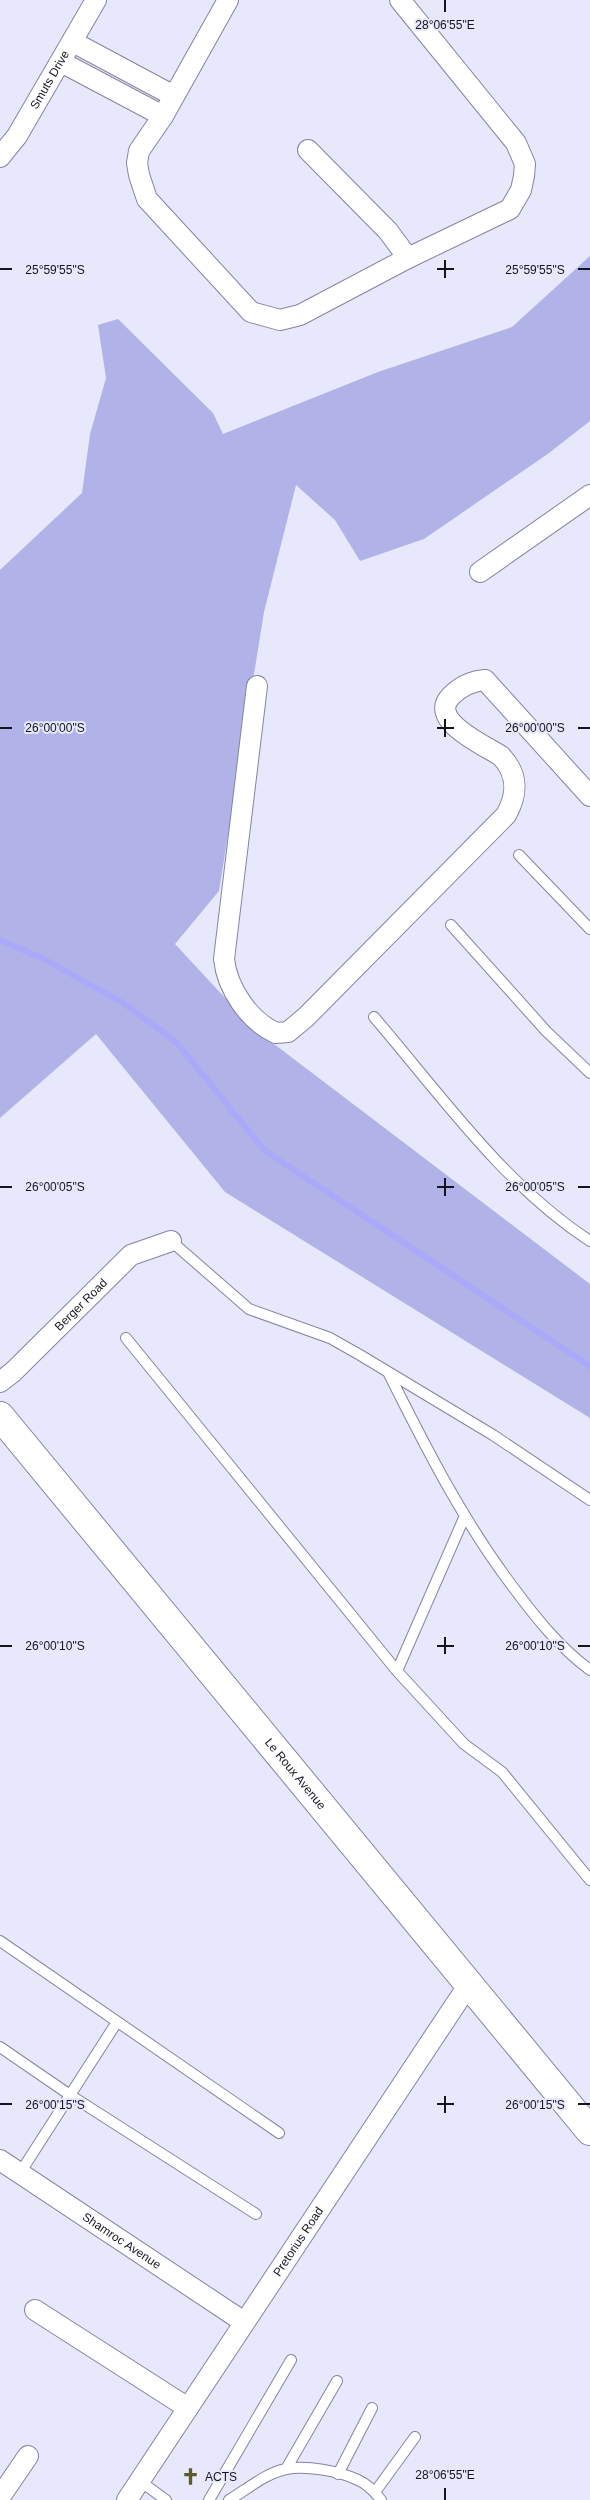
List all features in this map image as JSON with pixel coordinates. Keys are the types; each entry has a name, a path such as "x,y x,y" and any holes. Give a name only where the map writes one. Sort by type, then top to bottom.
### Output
{"main road":[{"name":"Le Roux Avenue","path":"0,1416 590,2132"}],"street":[{"name":"Smuts Drive","path":"0,157 17,136 96,0"},
{"path":"228,0 163,116 140,151 137,164 141,187 147,199 250,312 280,320 300,315 408,258 510,209 521,190 525,164 516,143 400,0"},
{"path":"73,42 174,96"},
{"path":"61,62 163,116"},
{"path":"308,150 388,231 408,258"},
{"path":"480,572 590,495"},
{"path":"257,686 224,959 226,976 239,1000 264,1026 280,1034 288,1032 306,1017 506,815 516,787 507,762 501,756 456,727 445,714 444,706 455,692 467,683 486,680 590,796"},
{"name":"Berger Road","path":"0,1382 13,1372 131,1254 171,1241"},
{"name":"Pretorius Road","path":"127,2500 469,1984"},
{"name":"Shamroc Avenue","path":"0,2160 244,2322"},
{"path":"35,2310 188,2408"},
{"path":"0,2497 28,2456"}],"lane":[{"path":"519,855 590,929"},
{"path":"451,925 552,1036 590,1073"},
{"path":"374,1017 515,1180 564,1222 590,1240"},
{"path":"171,1241 249,1309 330,1338 493,1435 590,1500"},
{"path":"126,1338 397,1671 464,1744 502,1772 590,1880"},
{"path":"389,1374 464,1518 539,1622 558,1643 590,1670"},
{"path":"397,1671 464,1518"},
{"path":"0,1942 280,2133"},
{"path":"20,2173 117,2022"},
{"path":"0,2047 70,2095 256,2214"},
{"path":"209,2500 290,2360"},
{"path":"286,2469 337,2381"},
{"path":"338,2474 372,2408"},
{"path":"229,2500 275,2473 286,2469 315,2470 359,2480 379,2498 415,2438"},
{"path":"140,2481 166,2500"}],"shaded area":[{"path":"590,256 590,421 549,453 424,539 360,561 335,520 296,485 264,612 219,891 175,944 253,1028 590,1284 590,1418 225,1192 96,1034 0,1118 0,570 82,493 90,434 106,378 98,325 118,319 213,413 223,434 378,372 512,327"}],"waterway":[{"path":"0,940 44,959 125,1004 176,1042 265,1151 590,1366"}],"place":[{"name":"ACTS","path":"191,2477"}]}
